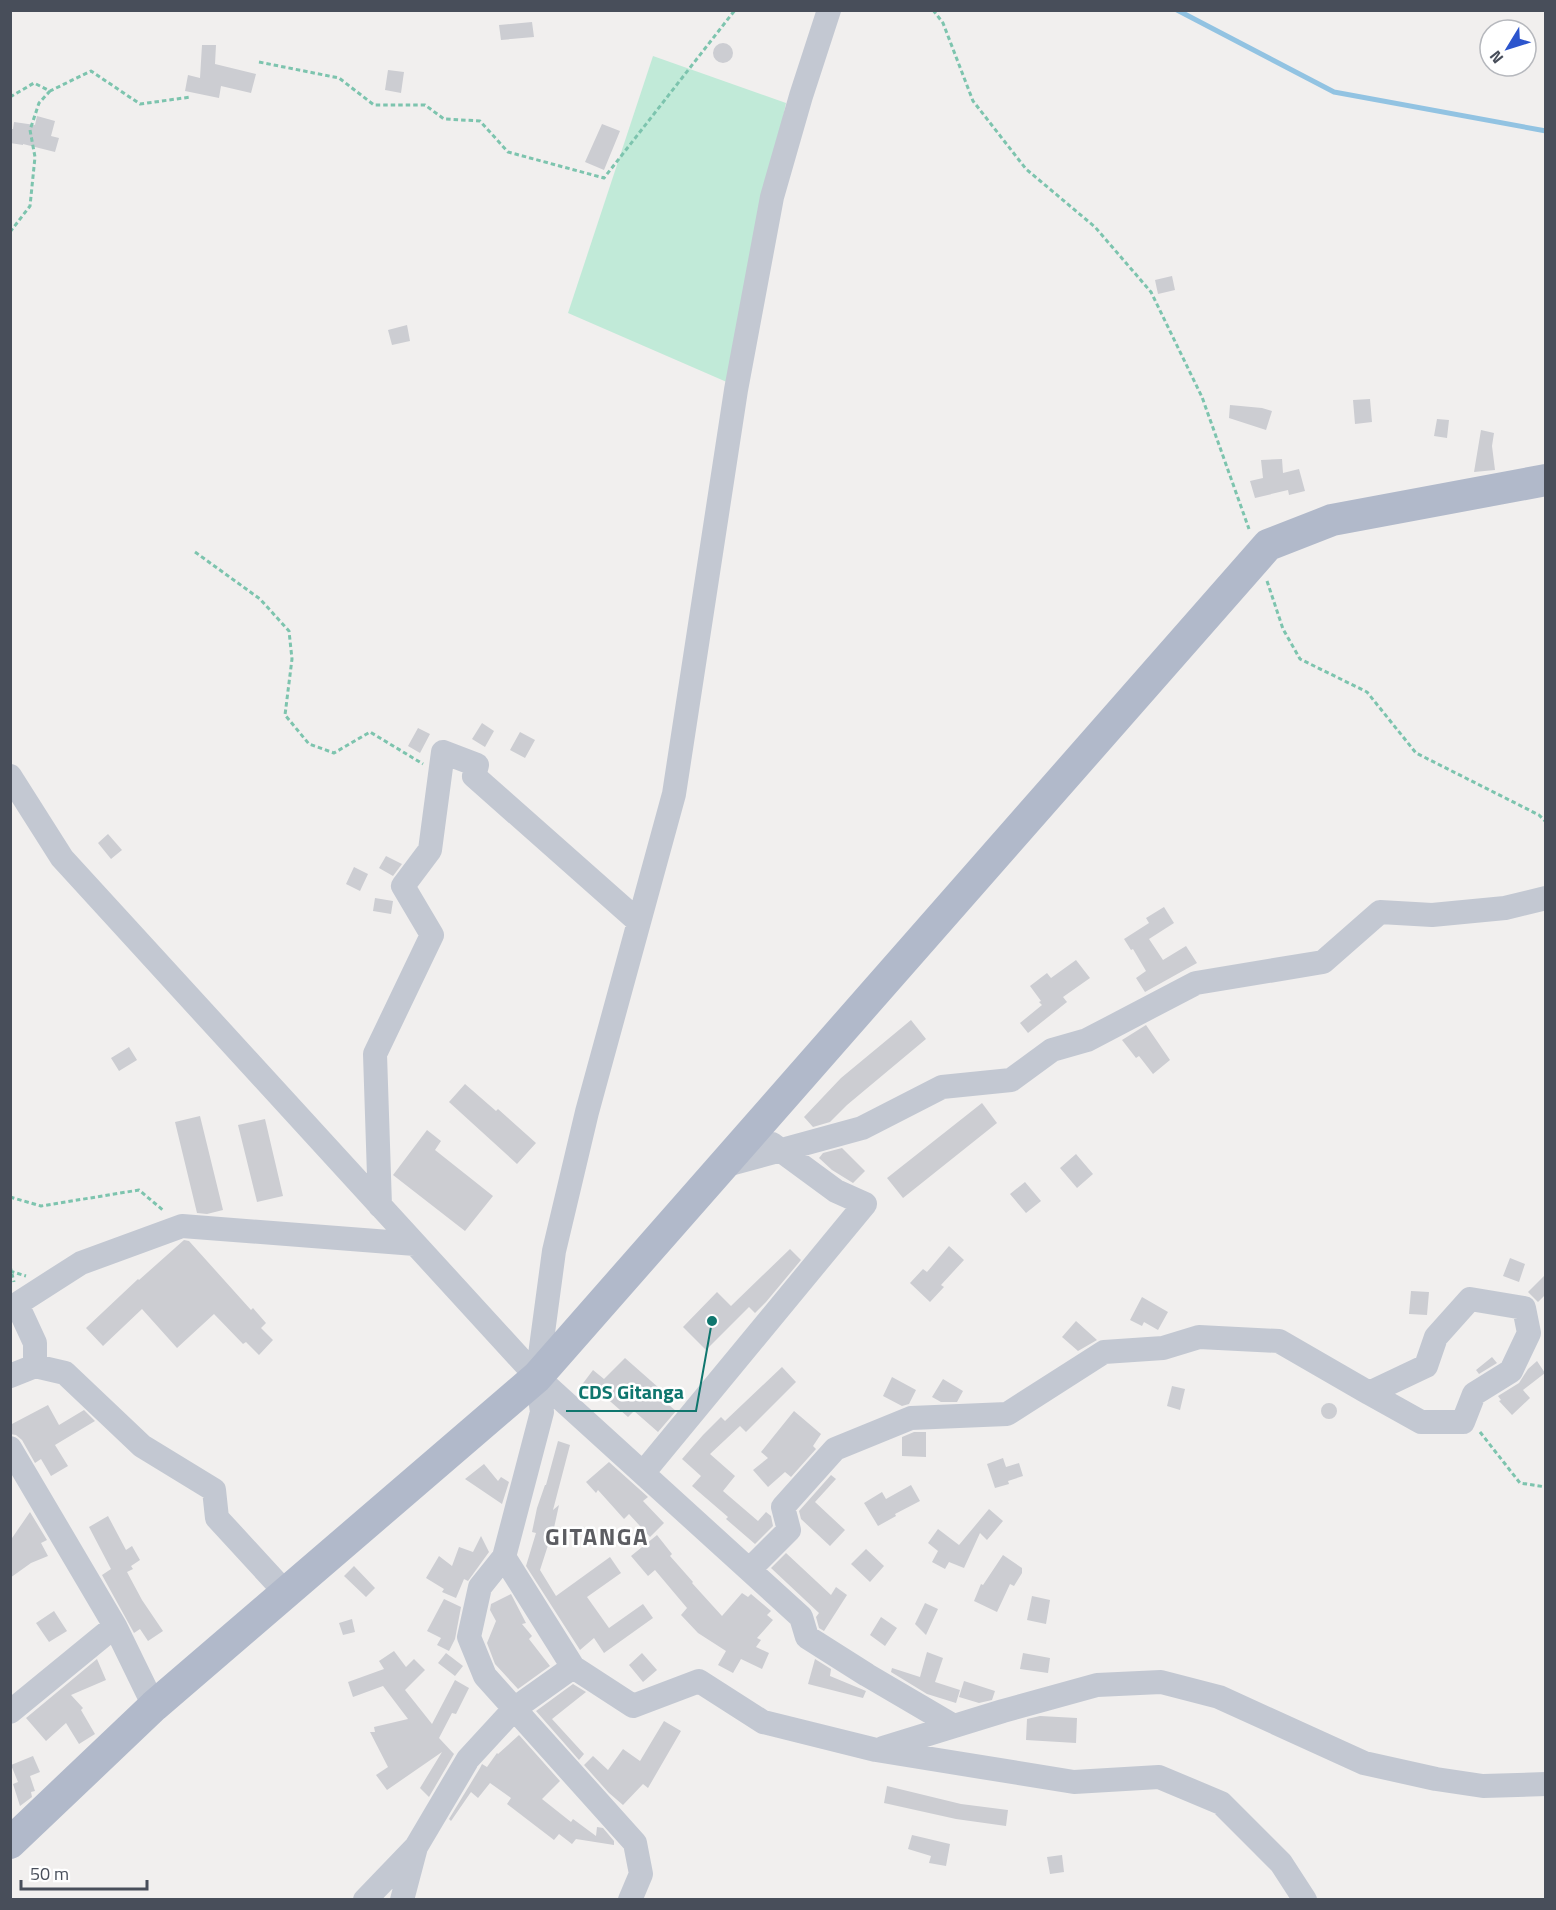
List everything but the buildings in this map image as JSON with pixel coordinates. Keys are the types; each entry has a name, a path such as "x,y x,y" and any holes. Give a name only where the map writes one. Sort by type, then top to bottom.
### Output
{"main road":[{"path":"10,1843 154,1706 537,1377 1268,545 1332,520 1545,480"}],"street":[{"path":"630,1899 641,1874 635,1843 485,1676 469,1637 480,1587 504,1557 542,1412 537,1377 554,1251 587,1112 674,794 736,390 772,197 829,10"},
{"path":"380,1206 375,1054 432,935 403,886 430,849 443,752 477,765 474,776 639,922"},
{"path":"10,776 62,858 537,1377 801,1617 807,1637 954,1726"},
{"path":"723,1166 862,1128 942,1087 1011,1080 1052,1050 1087,1040 1196,983 1323,962 1380,912 1442,914 1505,908 1545,898"},
{"path":"643,1473 865,1204 836,1191 754,1131"},
{"path":"35,1366 35,1343 17,1304 81,1263 182,1226 415,1244"},
{"path":"750,1569 789,1530 783,1507 835,1449 911,1418 1007,1414 1104,1352 1163,1348 1199,1337 1279,1341 1369,1393 1421,1422 1463,1422 1474,1394 1511,1371 1529,1334 1524,1308 1470,1299 1436,1337 1426,1366 1369,1393"},
{"path":"10,1376 35,1366 65,1373 142,1446 214,1490 218,1518 286,1593"},
{"path":"10,1448 115,1626 154,1706"},
{"path":"504,1557 573,1667 633,1706 699,1681 763,1722 876,1750 1074,1782 1159,1777 1221,1803 1281,1863 1305,1899"},
{"path":"10,1712 115,1626"},
{"path":"365,1899 416,1847 468,1759 514,1709 573,1667"},
{"path":"876,1750 1097,1685 1161,1682 1220,1698 1364,1763 1436,1779 1483,1786 1545,1784"},
{"path":"402,1899 416,1847"}],"path":[{"path":"259,62 339,78 374,105 425,105 444,119 480,121 508,152 604,178 735,10"},
{"path":"933,10 943,23 973,101 1026,169 1095,228 1151,292 1202,398 1283,629 1300,659 1367,692 1416,753 1539,814 1545,822"},
{"path":"10,232 30,206 35,157 30,130 39,103 50,91 91,71 140,104 191,97"},
{"path":"10,97 33,82 50,91"},
{"path":"195,552 260,599 289,631 292,659 285,715 309,744 334,753 370,732 440,774"},
{"path":"10,1197 41,1206 139,1191 182,1226"},
{"path":"1463,1422 1483,1433 1520,1483 1545,1487"}],"green space":[{"path":"653,56 786,103 729,383 568,313"}],"waterway":[{"path":"1177,10 1334,92 1546,131"}],"place":[{"name":"CDS Gitanga","path":"712,1321"}],"district":[{"name":"GITANGA","path":"597,1536"}]}
